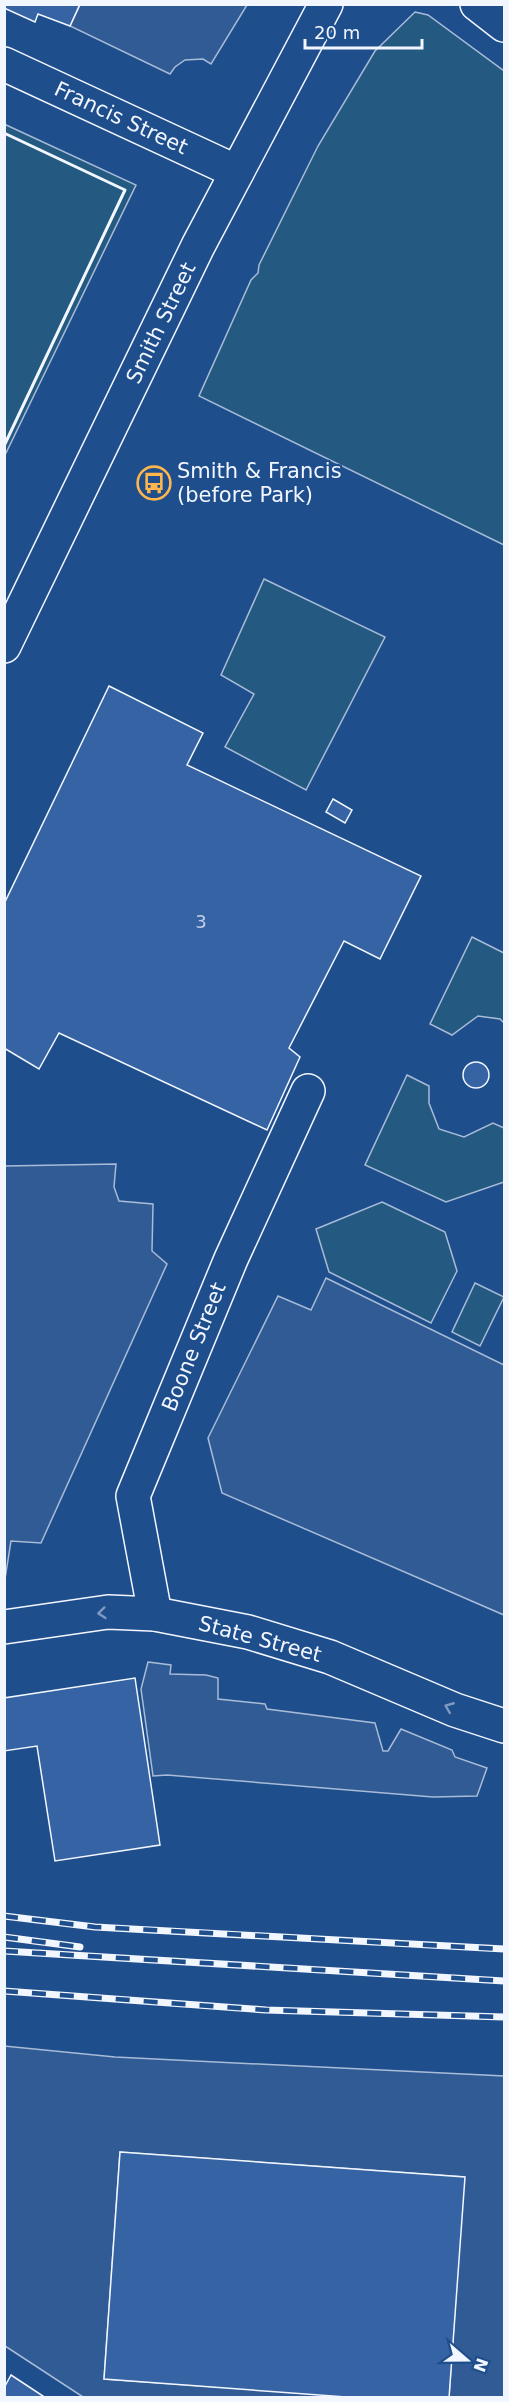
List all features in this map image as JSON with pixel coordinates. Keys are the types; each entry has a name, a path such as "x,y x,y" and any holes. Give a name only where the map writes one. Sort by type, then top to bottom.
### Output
{"street":[{"name":"Smith Street","path":"4,645 198,246 326,4"},
{"path":"477,4 504,25"},
{"name":"Francis Street","path":"4,64 237,172"},
{"name":"Boone Street","path":"154,1614 133,1496 235,1250 308,1091"},
{"name":"State Street","path":"4,1627 108,1612 154,1614 248,1632 330,1657 455,1710 504,1726"}],"shaded area":[{"path":"80,5 247,5 211,64 203,59 185,60 170,74 70,26"},
{"path":"415,12 428,15 504,71 504,545 199,396 251,280 258,273 259,265 318,146 375,51"},
{"path":"4,124 136,185 5,455 4,455"},
{"path":"264,579 385,637 306,790 225,747 254,694 221,675"},
{"path":"472,937 504,953 504,1023 500,1019 478,1016 452,1035 430,1024"},
{"path":"407,1075 429,1086 429,1103 439,1129 464,1137 493,1123 504,1128 504,1182 446,1202 365,1165"},
{"path":"116,1164 114,1187 119,1201 153,1204 152,1251 167,1264 41,1543 11,1541 5,1579 5,1166"},
{"path":"382,1202 445,1232 457,1271 431,1323 329,1272 316,1229"},
{"path":"326,1278 504,1365 504,1615 222,1493 208,1438 278,1296 311,1310"},
{"path":"475,1283 504,1297 480,1346 452,1332"},
{"path":"148,1662 171,1665 170,1674 206,1675 218,1678 218,1699 265,1704 267,1709 375,1723 383,1751 388,1751 401,1729 452,1750 455,1757 487,1768 477,1796 433,1797 167,1775 153,1776 141,1689"},
{"path":"4,2046 115,2057 504,2076 504,2397 449,2397 464,2177 120,2152 104,2379 360,2397 83,2397 5,2346"}],"building":[{"path":"4,4 80,4 70,26 38,14 35,22 4,8"},
{"path":"109,686 203,733 187,765 421,876 380,959 344,941 289,1048 300,1057 267,1130 59,1033 39,1069 4,1048 4,904"},
{"path":"333,799 352,810 345,823 326,812"},
{"path":"476,1062 485,1066 489,1075 485,1084 476,1088 467,1084 463,1075 467,1066"},
{"path":"135,1678 160,1845 55,1861 37,1746 4,1751 4,1698"},
{"path":"120,2152 465,2177 449,2398 360,2398 104,2379"},
{"path":"11,2375 46,2398 4,2398 4,2388"}],"railway":[{"path":"4,1916 95,1927 504,1949"},
{"path":"4,1937 80,1947"},
{"path":"4,1951 504,1981"},
{"path":"4,1991 266,2010 504,2017"}],"wall":[{"path":"4,133 125,190 4,446"}],"place":[{"name":"Smith & Francis (before Park)","path":"154,483"}]}
